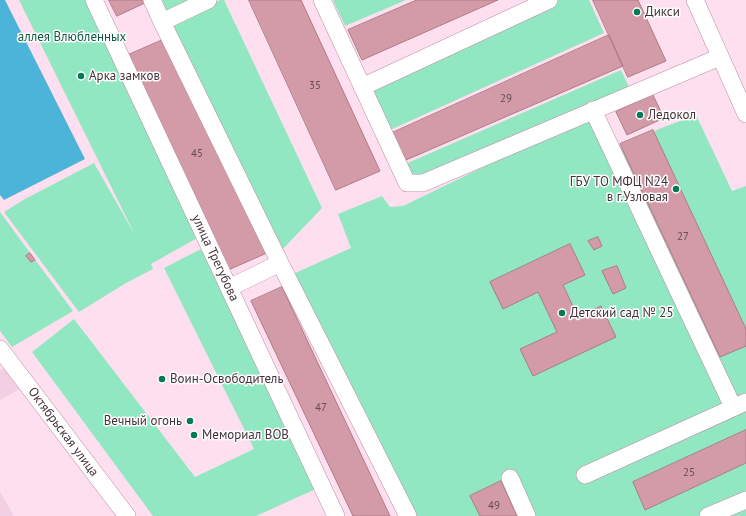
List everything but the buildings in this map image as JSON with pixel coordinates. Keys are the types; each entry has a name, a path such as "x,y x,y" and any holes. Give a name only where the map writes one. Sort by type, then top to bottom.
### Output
{"street":[{"name":"улица Трегубова","path":"94,0 336,516"},
{"path":"152,0 280,263 408,516"},
{"path":"162,22 208,0"},
{"path":"322,0 407,183 424,182 720,57"},
{"path":"362,87 548,0"},
{"path":"695,0 746,114"},
{"path":"585,475 740,404 593,110"},
{"path":"229,288 280,263"},
{"name":"Октябрьская улица","path":"0,349 127,516"},
{"path":"510,478 527,516"},
{"path":"708,516 746,500"}],"shaded area":[{"path":"6,367 22,388 0,400 0,370"},
{"path":"0,492 14,516 0,516"}],"green space":[{"name":"аллея Влюбленных","path":"19,0 89,0 199,237 151,264 153,269 126,283 79,312 4,212 25,199 94,163 135,235"},
{"path":"162,0 191,0 167,11"},
{"path":"220,0 224,0 322,208 280,252 171,25"},
{"path":"333,0 406,0 345,26"},
{"path":"557,0 589,0 604,33 390,130 370,87"},
{"path":"621,70 630,89 427,175 412,175 403,165"},
{"path":"696,115 732,191 746,186 746,516 414,516 293,274 351,248 338,214 382,196 390,207 403,206 589,116 606,155 659,129"},
{"path":"0,212 73,311 12,347 0,331"},
{"path":"201,249 318,488 256,516 153,516 32,352 74,319 195,477 254,449 164,268"}],"water":[{"path":"0,0 5,0 85,159 4,200 0,195"}],"place":[{"name":"Дикси","path":"637,12"},
{"name":"Арка замков","path":"81,76"},
{"name":"Ледокол","path":"640,115"},
{"name":"ГБУ ТО МФЦ N24 в г.Узловая","path":"676,189"},
{"name":"Детский сад № 25","path":"562,313"},
{"name":"Воин-Освободитель","path":"162,379"},
{"name":"Вечный огонь","path":"190,421"},
{"name":"Мемориал ВОВ","path":"194,435"}]}
